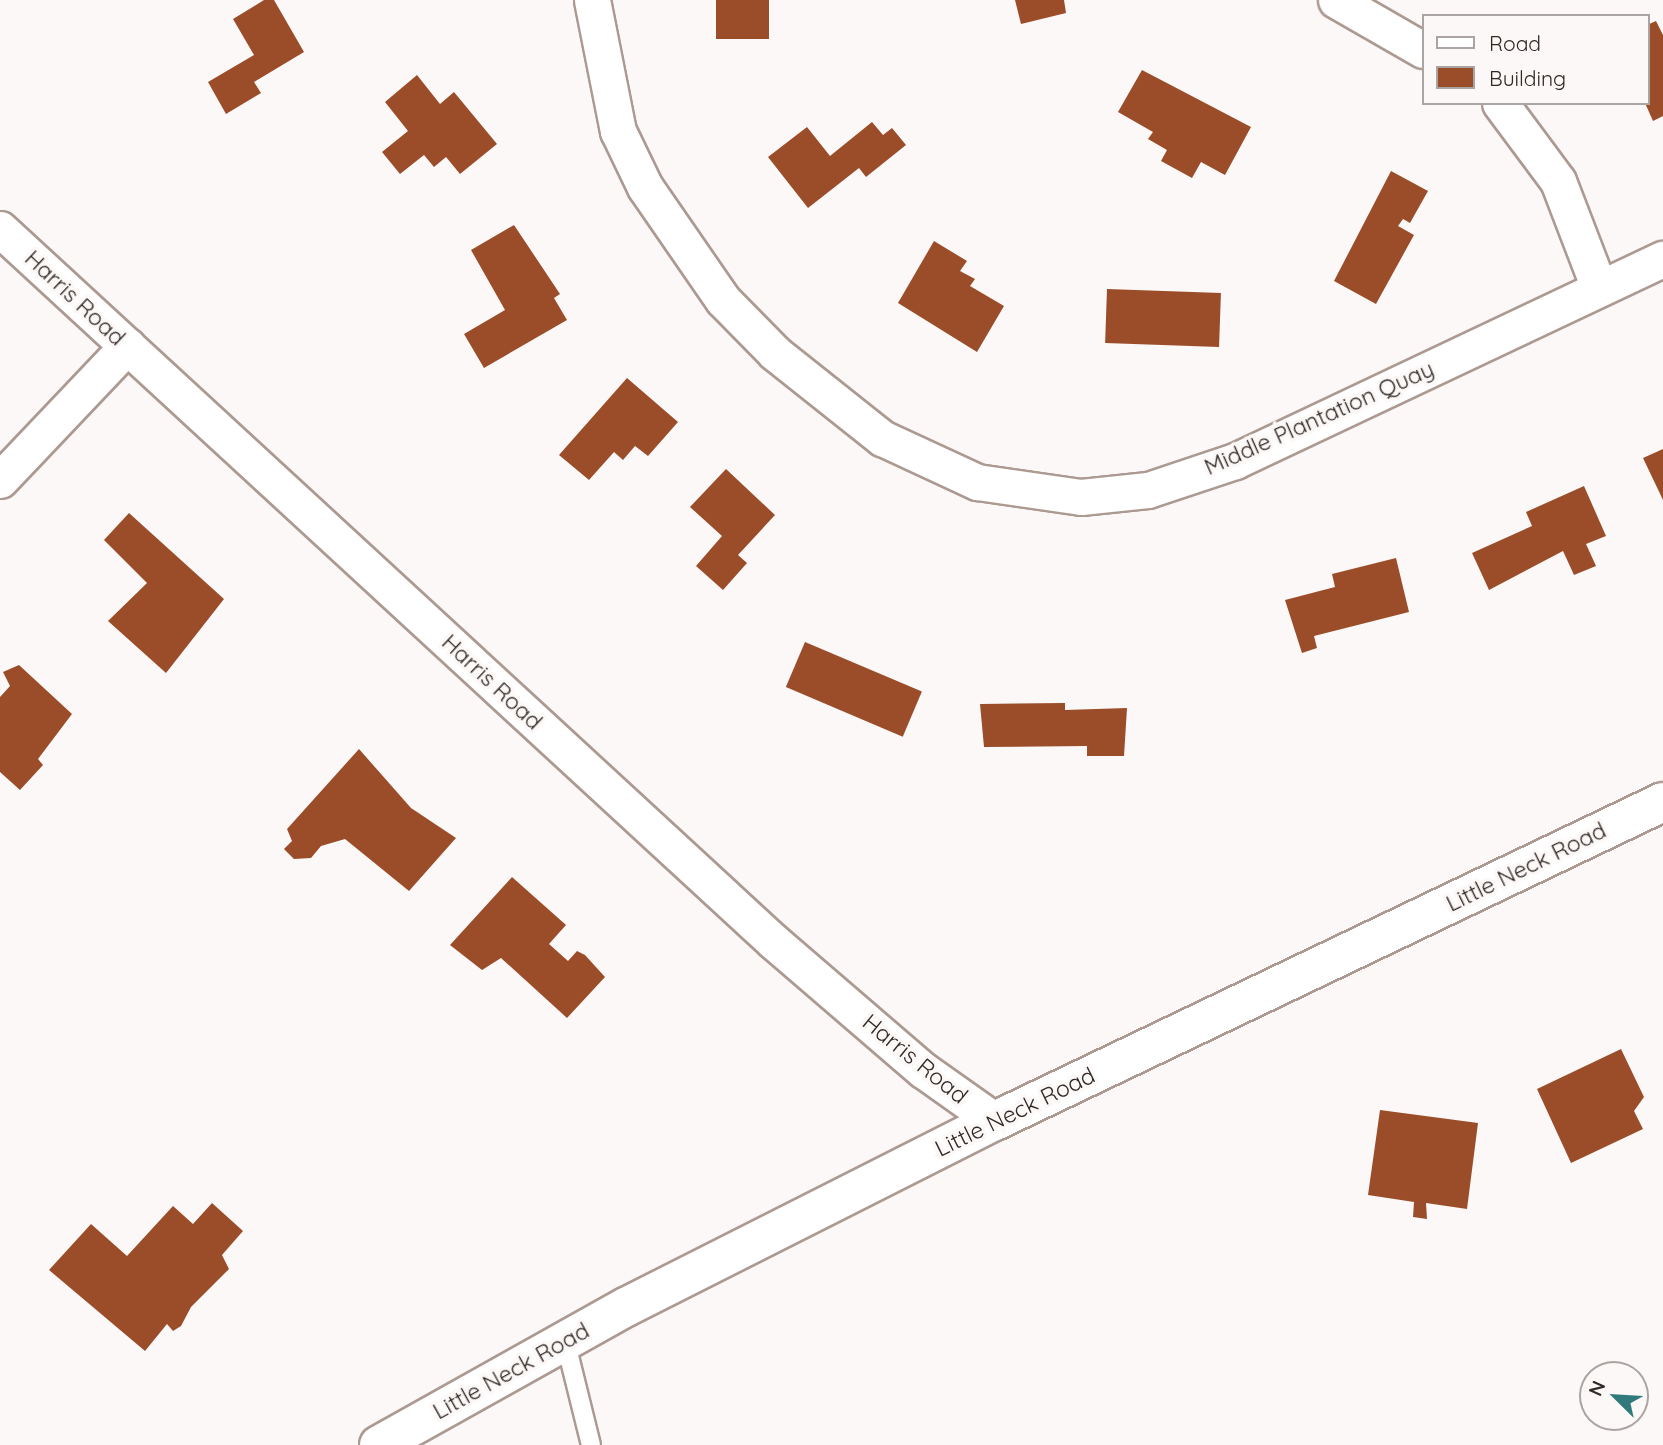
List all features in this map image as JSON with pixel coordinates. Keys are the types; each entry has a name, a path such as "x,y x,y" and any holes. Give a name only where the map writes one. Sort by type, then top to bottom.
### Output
{"street":[{"name":"Middle Plantation Quay","path":"592,0 618,131 685,252 723,300 775,353 882,438 977,482 1081,497 1148,490 1236,461 1663,260"},
{"path":"1336,0 1422,49"},
{"path":"1501,105 1558,181 1600,288"},
{"name":"Harris Road","path":"0,229 774,942 923,1070 995,1121"},
{"path":"0,480 127,346"},
{"name":"Little Neck Road","path":"393,1441 565,1340 995,1121 1663,802"}],"lane":[{"path":"565,1340 591,1445"}],"building":[{"path":"264,0 274,0 304,52 254,82 261,93 226,114 208,82 254,55 233,19"},
{"path":"716,0 769,0 769,39 716,39"},
{"path":"1015,0 1064,0 1066,13 1021,24"},
{"path":"1656,21 1663,35 1663,116 1653,121 1646,105 1649,105 1649,24"},
{"path":"1142,70 1251,127 1225,175 1201,162 1192,178 1161,161 1167,150 1148,139 1153,132 1118,112"},
{"path":"417,75 440,104 454,92 497,144 460,174 446,157 434,167 424,155 400,174 382,152 408,131 385,102"},
{"path":"872,122 883,135 892,128 906,145 866,177 859,168 808,208 768,157 807,127 830,156"},
{"path":"1391,171 1428,191 1410,223 1403,219 1398,226 1414,235 1376,304 1334,281"},
{"path":"514,225 560,294 554,298 567,320 484,368 464,334 505,310 471,250"},
{"path":"934,241 967,261 960,271 975,279 970,286 1004,306 977,352 898,303"},
{"path":"1107,289 1221,293 1219,347 1105,343"},
{"path":"627,378 678,422 648,456 635,446 623,460 614,452 589,480 559,455"},
{"path":"1663,449 1663,500 1643,458"},
{"path":"726,469 775,515 738,555 747,563 723,590 696,566 722,536 690,507"},
{"path":"1584,486 1606,536 1586,544 1596,566 1574,575 1563,551 1489,590 1472,553 1532,526 1526,512"},
{"path":"129,513 224,599 166,673 108,621 147,583 104,540"},
{"path":"1396,558 1409,612 1314,636 1317,648 1302,653 1285,600 1335,587 1332,574"},
{"path":"805,642 922,692 903,737 786,687"},
{"path":"19,665 72,714 38,759 43,765 20,790 0,772 0,697 10,686 3,672"},
{"path":"1065,703 1065,710 1127,708 1124,756 1087,756 1087,746 984,747 980,704"},
{"path":"359,749 411,808 456,838 409,891 345,839 321,846 311,858 294,859 284,849 292,841 287,829"},
{"path":"512,877 566,925 549,944 568,961 577,951 585,955 605,977 567,1018 501,958 482,970 450,945"},
{"path":"1621,1049 1644,1097 1634,1111 1643,1129 1571,1163 1537,1089"},
{"path":"1380,1110 1478,1123 1467,1209 1426,1203 1427,1219 1413,1217 1414,1202 1368,1195"},
{"path":"212,1203 243,1231 222,1255 229,1269 191,1307 181,1326 173,1331 167,1324 145,1351 49,1270 91,1224 127,1256 173,1206 193,1224"}]}
